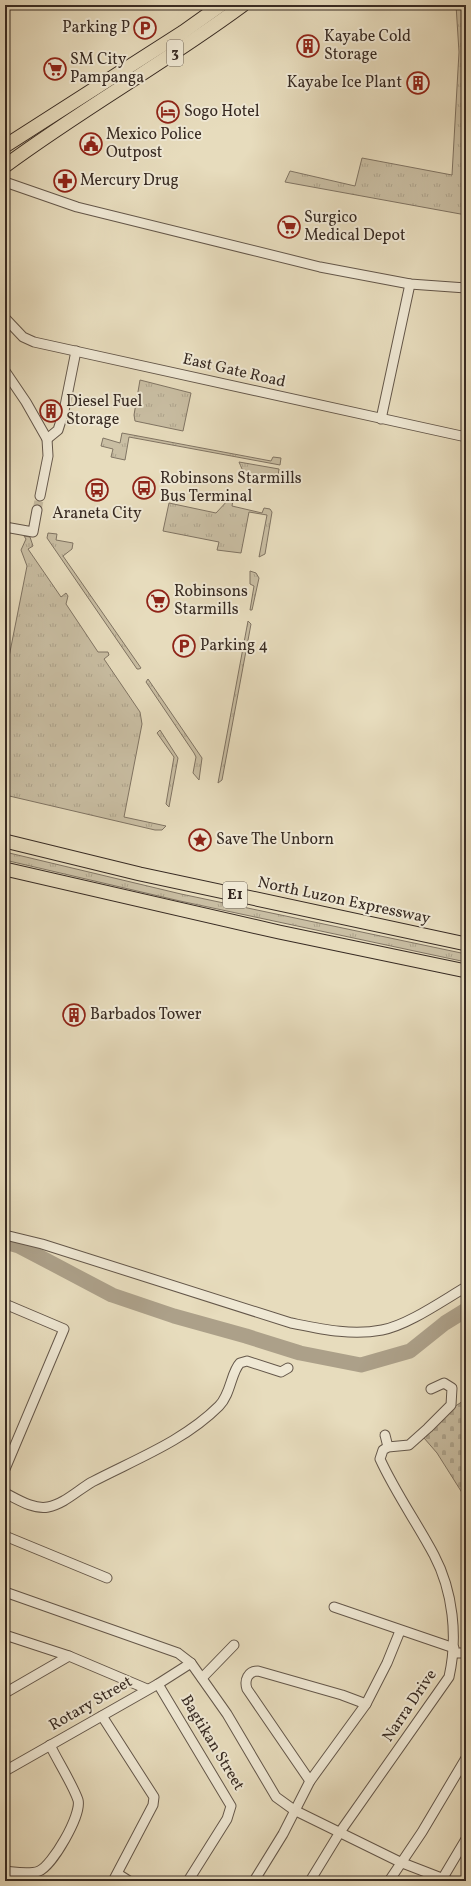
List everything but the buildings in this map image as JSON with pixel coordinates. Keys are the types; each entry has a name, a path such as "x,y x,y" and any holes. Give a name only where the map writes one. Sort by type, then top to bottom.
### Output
{"highway":[{"name":"3","path":"5,146 183,32 220,11 243,5"},
{"name":"3","path":"5,166 37,143 105,99 220,11"},
{"path":"97,87 105,99"},
{"path":"5,160 37,143"},
{"name":"North Luzon Expressway","path":"5,841 223,892 466,944"},
{"name":"E1","path":"5,869 279,932 466,971"}],"street":[{"path":"5,182 77,207 320,267 410,284 466,288"},
{"path":"381,419 410,284"},
{"name":"East Gate Road","path":"5,318 23,337 34,342 466,437"},
{"path":"47,439 58,430 64,411 76,351"},
{"path":"5,371 26,402 47,439 48,456 40,496"},
{"path":"5,527 33,532 38,510"},
{"path":"5,1235 72,1253 290,1323 324,1330 356,1332 382,1330 401,1324 466,1287"},
{"path":"5,1304 64,1329 5,1469"},
{"path":"5,1493 38,1507 48,1507 58,1503 91,1482 146,1456 204,1420 225,1398 240,1363 247,1361 281,1372 288,1368"},
{"path":"385,1435 388,1447 409,1445 441,1417 451,1405 452,1388 447,1384 442,1383 431,1389"},
{"name":"Narra Drive","path":"310,1881 340,1832 448,1681 454,1651 453,1624 443,1577 434,1556 380,1459 383,1450 388,1447"},
{"path":"5,1536 108,1578"},
{"path":"5,1592 178,1653 191,1663 227,1714 271,1792 294,1810 400,1862 444,1880 466,1838"},
{"path":"334,1607 454,1651 466,1653"},
{"path":"254,1881 283,1834 310,1781 366,1704 387,1663 400,1631"},
{"path":"5,1635 68,1656 147,1689"},
{"path":"202,1678 234,1645"},
{"path":"5,1694 68,1656"},
{"name":"Rotary Street","path":"5,1771 158,1684 191,1663"},
{"path":"310,1781 247,1689 246,1679 249,1674 253,1671 258,1671 342,1695 366,1704"},
{"name":"Bagtikan Street","path":"158,1684 231,1806 227,1819 188,1881"},
{"path":"102,1716 154,1797 153,1805 116,1877 129,1881"},
{"path":"5,1871 32,1873 43,1869 65,1838 77,1811 78,1800 50,1745"},
{"path":"389,1881 400,1862 422,1832 466,1758"}],"green space":[{"path":"456,5 466,5 466,215 285,182 290,171 355,186 362,158 452,175 459,52"},
{"path":"140,380 191,393 183,431 135,421 134,415"},
{"path":"122,433 271,461 273,457 281,458 280,465 129,437 125,460 111,457 113,449 101,446 103,438 120,443"},
{"path":"239,462 279,469 278,476 270,483 249,480 244,474"},
{"path":"229,499 233,500 232,506 262,513 264,508 270,509 272,512 265,554 259,557 267,515 249,512 241,553 217,550 219,542 163,531 169,503 216,513"},
{"path":"48,533 57,534 56,540 73,543 72,549 63,556 141,668 137,669 47,538"},
{"path":"24,536 30,537 33,546 28,549 61,597 66,593 68,596 66,604 98,652 108,652 109,655 104,659 140,712 142,724 124,817 166,826 162,830 155,830 5,795 5,665 8,662 27,566 21,550 26,539"},
{"path":"250,571 256,573 259,578 252,610 250,610 254,586 250,584"},
{"path":"248,621 251,624 222,780 218,783"},
{"path":"148,679 202,758 199,780 193,773 196,757 194,753 146,682"},
{"path":"160,730 178,758 169,807 166,804 174,757 157,733"},
{"path":"5,852 181,894 466,954 466,962 180,901 9,861 5,860"},
{"path":"466,1399 466,1499 437,1453 424,1438 454,1407"}],"waterway":[{"path":"5,1242 19,1246 112,1295 174,1316 300,1353 361,1365 410,1351 445,1323 466,1310"}],"tunnel":[{"path":"37,510 40,496"}],"place":[{"name":"Parking P","path":"145,28"},
{"name":"Kayabe Cold Storage","path":"308,46"},
{"name":"SM City Pampanga","path":"55,69"},
{"name":"Kayabe Ice Plant","path":"418,83"},
{"name":"Sogo Hotel","path":"168,112"},
{"name":"Mexico Police Outpost","path":"91,144"},
{"name":"Mercury Drug","path":"65,181"},
{"name":"Surgico Medical Depot","path":"289,227"},
{"name":"Diesel Fuel Storage","path":"51,411"},
{"name":"Robinsons Starmills Bus Terminal","path":"144,488"},
{"name":"Araneta City","path":"97,490"},
{"name":"Robinsons Starmills","path":"158,601"},
{"name":"Parking 4","path":"184,646"},
{"name":"Save The Unborn","path":"200,840"},
{"name":"Barbados Tower","path":"74,1015"}]}
